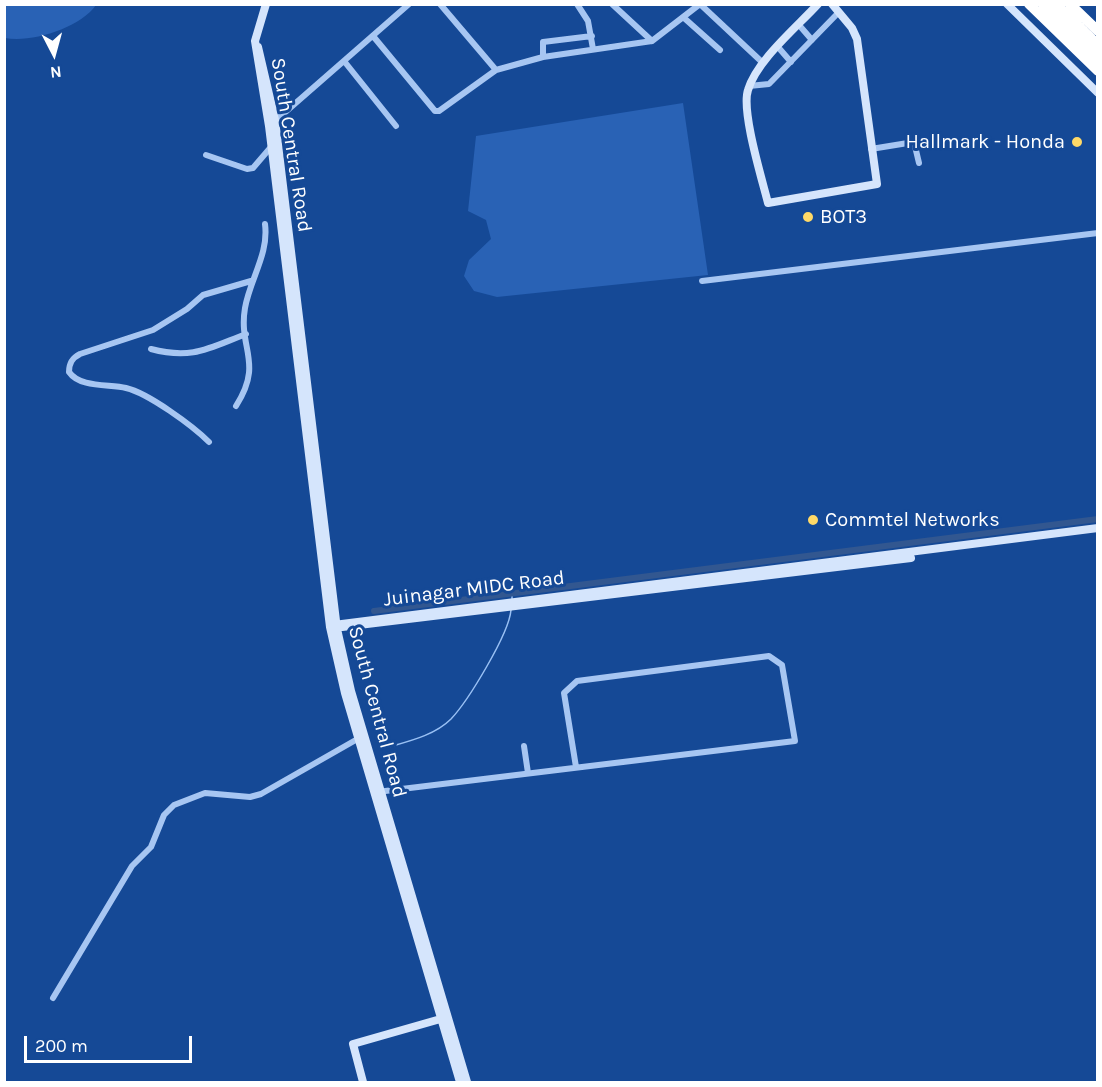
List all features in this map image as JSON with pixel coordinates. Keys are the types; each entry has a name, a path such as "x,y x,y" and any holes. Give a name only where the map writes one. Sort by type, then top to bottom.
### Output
{"highway":[{"path":"1029,4 1098,71"},
{"path":"1043,4 1098,58"},
{"path":"1056,4 1098,45"},
{"path":"1071,4 1098,31"}],"street":[{"name":"South Central Road","path":"266,4 255,41 256,58 272,123 335,626 361,737 444,1018 460,1083"},
{"path":"272,123 410,4"},
{"path":"440,4 496,70"},
{"path":"577,4 588,21 593,49"},
{"path":"612,4 652,41"},
{"path":"373,36 435,111 439,111 496,70 543,57 652,41 700,4 763,63"},
{"path":"818,4 763,63 746,92 748,117 768,203 877,184 857,39 832,4"},
{"path":"1007,4 1098,93"},
{"path":"749,86 769,84 839,12"},
{"path":"683,17 720,50"},
{"path":"799,25 812,40"},
{"path":"543,57 543,42 592,36"},
{"path":"778,47 790,62"},
{"path":"344,61 396,126"},
{"name":"South Central Road","path":"272,123 271,147 288,257"},
{"path":"871,149 914,142 919,163"},
{"path":"206,155 247,169 253,168 271,147"},
{"path":"236,406 252,366 246,334 245,310 251,282 267,240 266,224"},
{"path":"702,281 1098,233"},
{"path":"209,442 188,421 177,418 133,390 77,380 69,372 69,366 72,358 80,354 153,330 187,309 203,295 251,282"},
{"path":"151,349 181,355 202,352 246,334"},
{"name":"Juinagar MIDC Road","path":"335,626 842,563 1098,528"},
{"name":"Juinagar MIDC Road","path":"842,563 911,558"},
{"path":"377,792 795,741 782,665 769,656 577,681 564,693 576,767"},
{"path":"53,998 132,866 151,847 164,815 174,805 205,794 250,797 261,794 361,737"},
{"path":"524,746 528,773"},
{"name":"South Central Road","path":"444,1018 467,1083"},
{"path":"363,1083 353,1044 444,1018"}],"shaded area":[{"path":"4,5 96,5 79,21 67,27 41,36 16,39 5,38"},
{"path":"683,103 708,275 497,297 474,291 464,276 469,260 491,239 486,220 468,211 476,136"}],"waterway":[{"path":"374,611 1098,519"},
{"path":"512,593 512,600"},
{"path":"389,747 430,733 451,719 487,667 509,621 511,610"}],"place":[{"name":"Hallmark - Honda","path":"1077,142"},
{"name":"BOT3","path":"808,217"},
{"name":"Commtel Networks","path":"813,520"}]}
